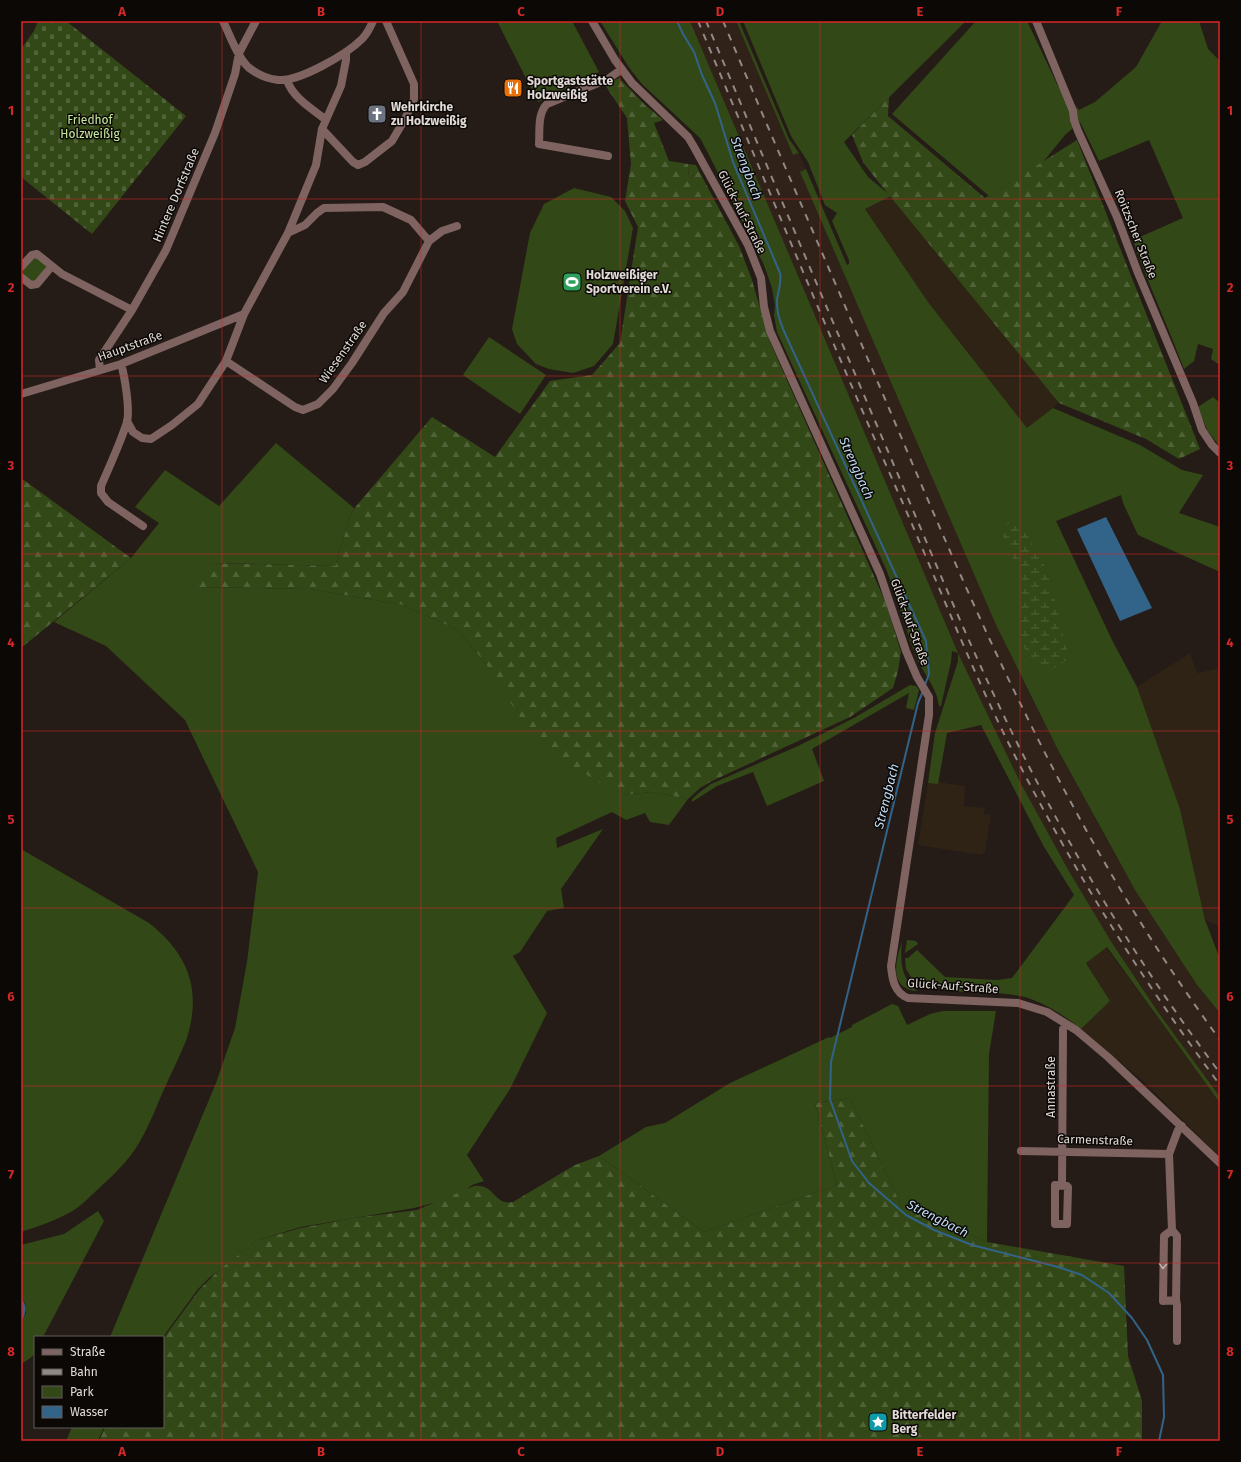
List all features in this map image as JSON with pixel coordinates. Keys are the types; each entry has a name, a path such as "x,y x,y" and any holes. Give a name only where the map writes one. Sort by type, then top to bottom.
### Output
{"street":[{"path":"222,21 245,64 252,70 277,80 287,80 299,76 346,52 362,39 373,21"},
{"name":"Hintere Dorfstraße","path":"100,370 99,360 132,310 166,250 215,133 235,74 238,53 256,21"},
{"path":"322,129 353,162 358,165 365,162 392,141 406,117 414,99 414,84 386,21"},
{"name":"Glück-Auf-Straße","path":"592,21 622,69 647,98 688,137 748,245 761,278 764,307 770,331 880,574 906,651 920,682 929,697 929,715 891,966 895,985 902,996 908,998 1018,1003 1047,1012 1076,1030 1108,1057 1220,1163"},
{"name":"Roitzscher Straße","path":"1036,21 1073,111 1074,120 1078,131 1117,217 1138,273 1193,403 1202,430 1212,445 1220,453"},
{"path":"127,421 133,432 142,438 151,439 172,425 198,404 226,361 244,314 288,233 316,165 325,119 341,86 346,52"},
{"path":"608,156 539,144 541,114 542,109 547,104 608,80 622,69"},
{"path":"287,80 288,85 296,95 325,119"},
{"path":"288,233 305,225 317,212 324,208 383,207 410,220 429,241"},
{"name":"Wiesenstraße","path":"226,361 295,407 303,410 318,404 333,389 352,363 384,312 403,292 429,241 442,231 456,226"},
{"path":"21,267 32,255 37,254 62,274 132,310"},
{"path":"21,277 31,285 37,284 52,266"},
{"name":"Hauptstraße","path":"21,394 121,364 244,314"},
{"path":"121,364 124,373 127,421 101,486 102,493 108,502 143,526"},
{"name":"Annastraße","path":"1062,1186 1063,1029 1066,1024"},
{"path":"1177,1341 1177,1236 1172,1230 1169,1154 1178,1130 1182,1126"},
{"name":"Carmenstraße","path":"1021,1151 1169,1154"},
{"path":"1055,1185 1062,1186 1068,1187 1067,1224 1055,1224 1055,1185"},
{"path":"1172,1230 1164,1236 1163,1300 1176,1300"}],"shaded area":[{"path":"690,21 736,21 793,155 799,153 806,169 800,172 996,625 1058,750 1135,890 1197,985 1220,1013 1220,1097 1158,1012 1112,943 1070,873 1020,782 958,653"},
{"path":"891,196 1059,403 1028,429 928,302 865,209"},
{"path":"1190,653 1197,673 1220,668 1220,927 1205,920 1180,809 1137,687"},
{"path":"938,782 965,786 964,806 985,808 984,814 991,815 985,852 981,855 918,845 928,783"},
{"path":"1106,947 1220,1103 1220,1157 1142,1080 1081,1029 1110,1001 1086,962"}],"green space":[{"name":"Friedhof Holzweißig","path":"38,21 66,21 186,116 92,234 21,177 21,49 34,31"},
{"path":"497,21 572,21 599,72 538,102"},
{"path":"600,21 690,21 958,653 952,651 941,706 939,706 936,693 916,656 886,569 777,332 772,288 764,265 700,138 642,84 630,69"},
{"path":"736,21 739,21 789,139 799,153 793,155"},
{"path":"743,21 966,21 844,142 868,177 891,196 865,209 928,302 1027,428 1053,408 1140,445 1182,470 1203,475 1179,513 1220,527 1220,572 1138,535 1123,503 1121,495 1056,521 1112,640 1137,687 1180,809 1205,920 1220,959 1220,1013 1197,985 1135,890 1058,750 996,625 800,172 806,169 847,265 849,264 849,260 832,221 837,213 825,205 808,162 791,136"},
{"path":"976,21 1027,21 1058,86 1079,110 1095,102 1136,67 1162,21 1199,21 1208,49 1220,61 1220,365 1211,359 1213,349 1198,344 1194,361 1184,369 1133,240 1183,218 1149,140 1099,161 1080,122 1065,135 1043,162 989,196 892,114"},
{"path":"619,78 644,104 663,120 654,123 669,161 688,164 689,179 699,171 739,246 751,277 770,342 885,601 901,652 893,688 850,717 712,781 700,788 688,799 653,792 620,795 538,745 486,664 458,630 403,605 310,589 192,587 208,563 335,566 352,511 432,417 495,457 550,381 592,375 620,343 638,227 625,201 631,164 627,118 605,85"},
{"path":"889,97 888,116 985,198 1077,140 1200,449 1179,459 1146,439 1059,403 863,162 852,135"},
{"path":"688,164 696,165 699,171 689,179"},
{"path":"574,188 611,197 625,211 633,228 613,344 594,366 573,373 549,369 536,364 517,344 512,329 530,233 544,204"},
{"path":"35,257 49,266 35,284 21,273"},
{"path":"489,337 546,375 520,414 463,375"},
{"path":"1213,397 1220,403 1220,447 1207,430 1198,407"},
{"path":"276,443 354,508 335,566 209,563 192,587 310,589 403,605 458,630 486,664 620,795 653,792 688,799 669,825 650,822 645,813 626,820 612,812 556,838 557,848 603,829 561,889 564,908 547,911 520,952 513,956 547,1013 510,1089 467,1155 484,1181 472,1185 457,1197 414,1208 301,1227 258,1240 209,1278 198,1289 164,1336 110,1336 216,1083 235,1028 247,962 258,872 185,720 106,646 54,622 131,558 159,523 135,507 165,470 219,506"},
{"path":"21,478 131,558 21,648"},
{"path":"1018,518 1048,572 1069,659 1051,670 1028,659 1017,623 1023,581 999,527"},
{"path":"958,653 1020,782 1070,873 1112,943 1158,1012 1220,1097 1220,1103 1107,947 1086,963 1110,1001 1081,1029 1058,1012 1031,999 1002,993 949,991 948,988 922,987 916,985 906,969 905,958 908,958 917,950 945,977 997,980 1012,978 1074,895 1043,845 981,725 947,733 938,784 928,783 935,733 958,661"},
{"path":"910,685 916,686 919,690 914,710 906,708 909,693 812,749 824,781 767,806 753,772 717,786 692,802 692,799 711,784 798,746 854,718"},
{"path":"21,849 149,923 174,947 182,960 192,988 193,1004 185,1044 147,1129 130,1157 77,1208 55,1220 21,1232"},
{"path":"907,940 916,941 918,944 905,953"},
{"path":"902,942 901,956 903,969 908,981 917,991 908,989 898,980 896,965"},
{"path":"892,1004 898,1006 907,1025 930,1014 943,1011 996,1011 989,1054 987,1242 901,1205 850,1098 815,1103 837,1185 704,1232 599,1156 646,1127 665,1123 730,1083 829,1037 830,1038"},
{"path":"850,1098 901,1205 987,1242 1124,1266 1128,1356 1142,1401 1142,1441 99,1441 105,1428 164,1428 164,1338 199,1290 220,1269 258,1240 301,1228 354,1218 417,1210 474,1186 487,1188 502,1201 513,1202 575,1165 599,1156 704,1232 837,1185 815,1103"},
{"path":"98,1211 104,1221 44,1336 34,1336 34,1354 30,1359 21,1364 21,1323 26,1313 25,1303 21,1298 21,1245 64,1234"},
{"path":"72,1428 104,1428 98,1441 66,1441"}],"water":[{"path":"1106,517 1152,608 1120,621 1077,529"},
{"path":"21,1298 25,1304 26,1310 21,1323"}],"waterway":[{"name":"Strengbach","path":"677,21 694,52 702,75 715,103 733,162 780,273 781,280 777,307 787,339 926,641 929,674 925,685"},
{"name":"Strengbach","path":"923,691 918,703 831,1062 830,1099 852,1161 869,1183 906,1215 934,1230 972,1245 1058,1267 1082,1275 1109,1293 1132,1318 1147,1340 1163,1375 1164,1417 1159,1441"}],"railway":[{"path":"698,21 849,380 969,657 1012,750 1083,880 1135,964 1220,1085"},
{"path":"706,21 946,588 1006,720 1032,773 1089,876 1152,977 1220,1073"},
{"path":"723,21 936,519 1008,678 1070,801 1116,883 1166,963 1220,1040"}],"place":[{"name":"Sportgaststätte Holzweißig","path":"513,88"},
{"name":"Wehrkirche zu Holzweißig","path":"377,114"},
{"name":"Holzweißiger Sportverein e.V.","path":"572,282"},
{"name":"Bitterfelder Berg","path":"878,1422"}]}
